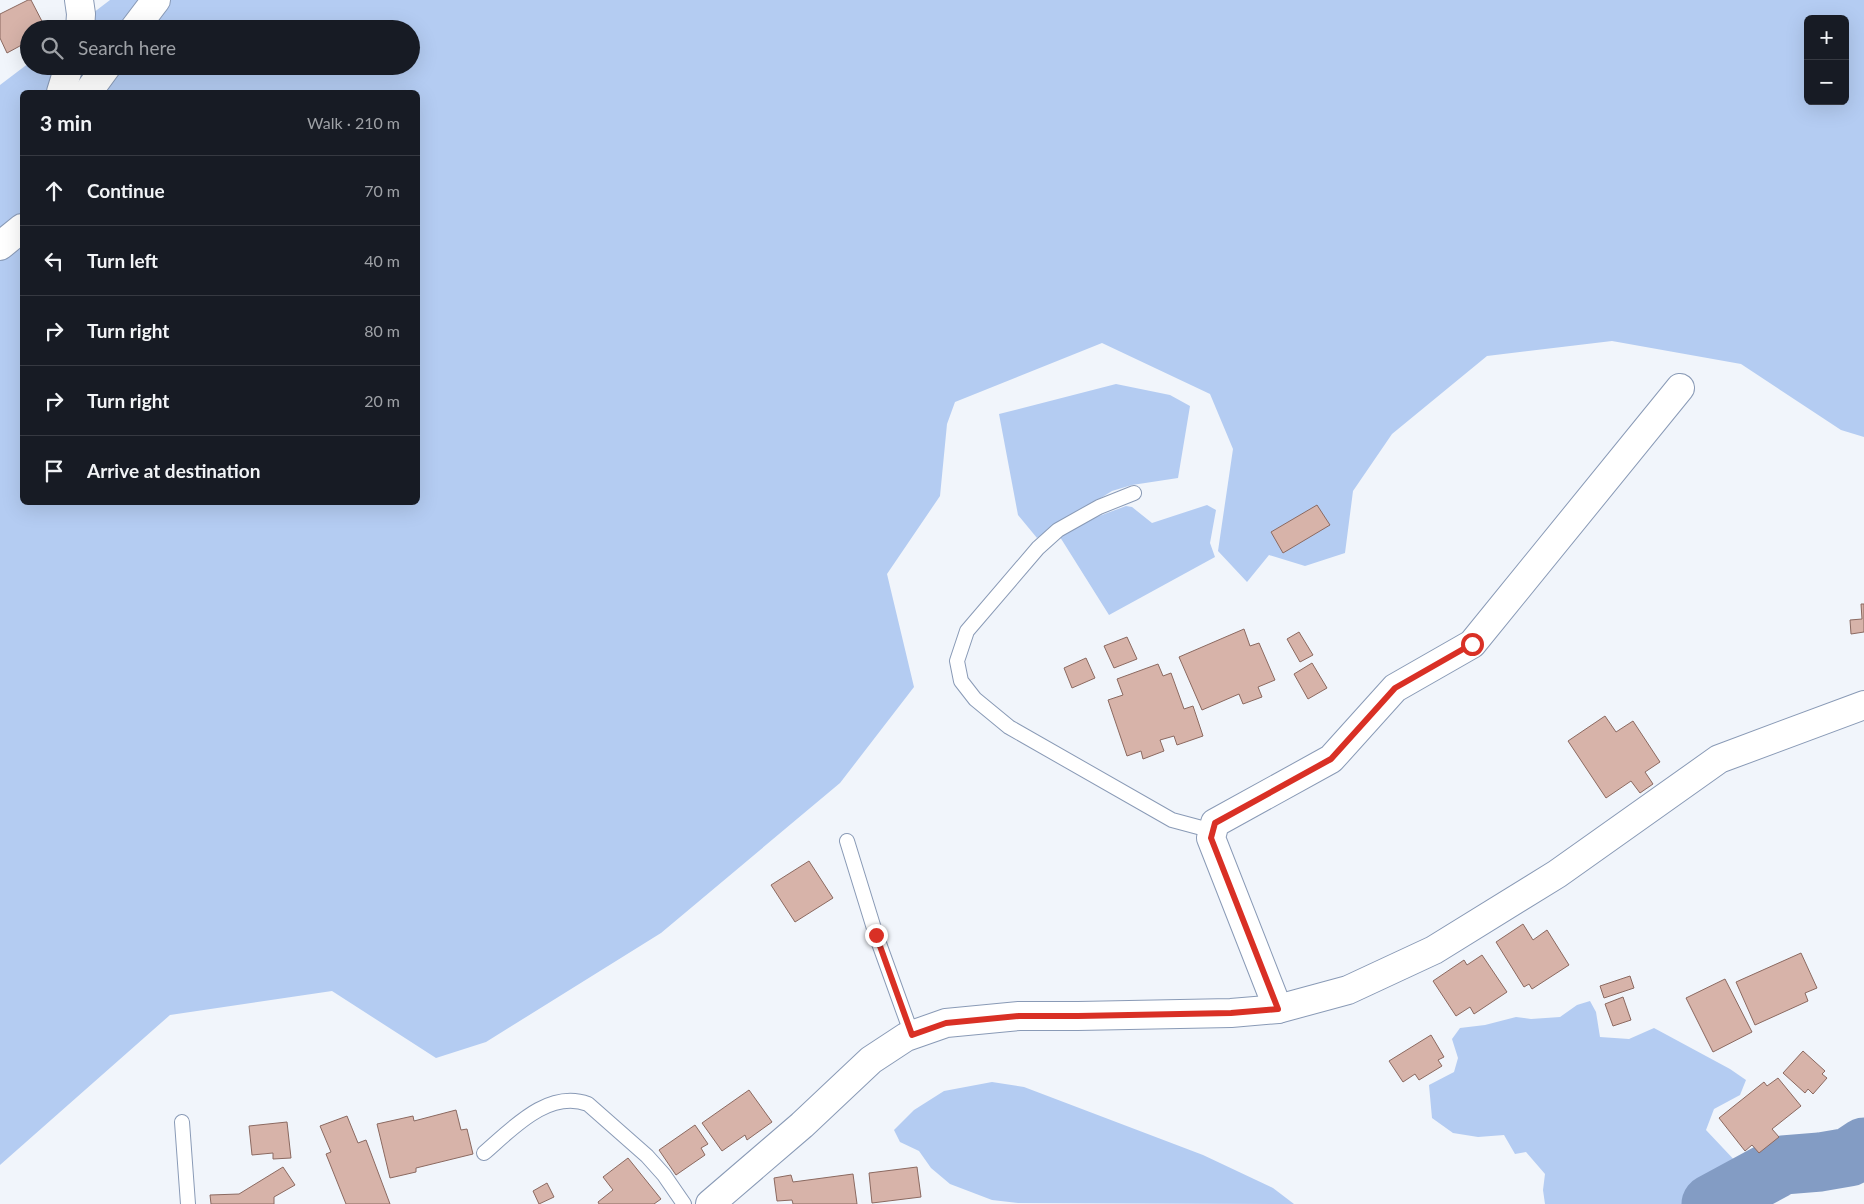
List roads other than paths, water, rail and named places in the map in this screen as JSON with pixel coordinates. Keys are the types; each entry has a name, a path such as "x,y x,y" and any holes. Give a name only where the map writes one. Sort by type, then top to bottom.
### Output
{"street":[{"path":"79,0 81,20"},
{"path":"141,20 156,0"},
{"path":"61,90 66,75"},
{"path":"89,90 100,75"},
{"path":"0,246 20,230"},
{"path":"1278,1009 1211,838 1215,823 1331,759 1395,688 1472,644 1680,388"},
{"path":"710,1204 802,1125 872,1060 906,1037 946,1023 1019,1016 1221,1013 1278,1009 1348,990 1434,950 1557,874 1719,759 1864,705"}],"lane":[{"path":"1134,493 1099,507 1058,530 1038,548 967,632 957,661 962,681 975,698 1009,727 1172,820 1213,831"},
{"path":"847,841 876,935 912,1035"},
{"path":"484,1153 518,1124 542,1107 564,1100 577,1100 588,1104 647,1156 664,1175 684,1204"},
{"path":"182,1122 188,1204"}],"waterway":[{"path":"1711,1204 1783,1165 1849,1157 1864,1147"}]}
